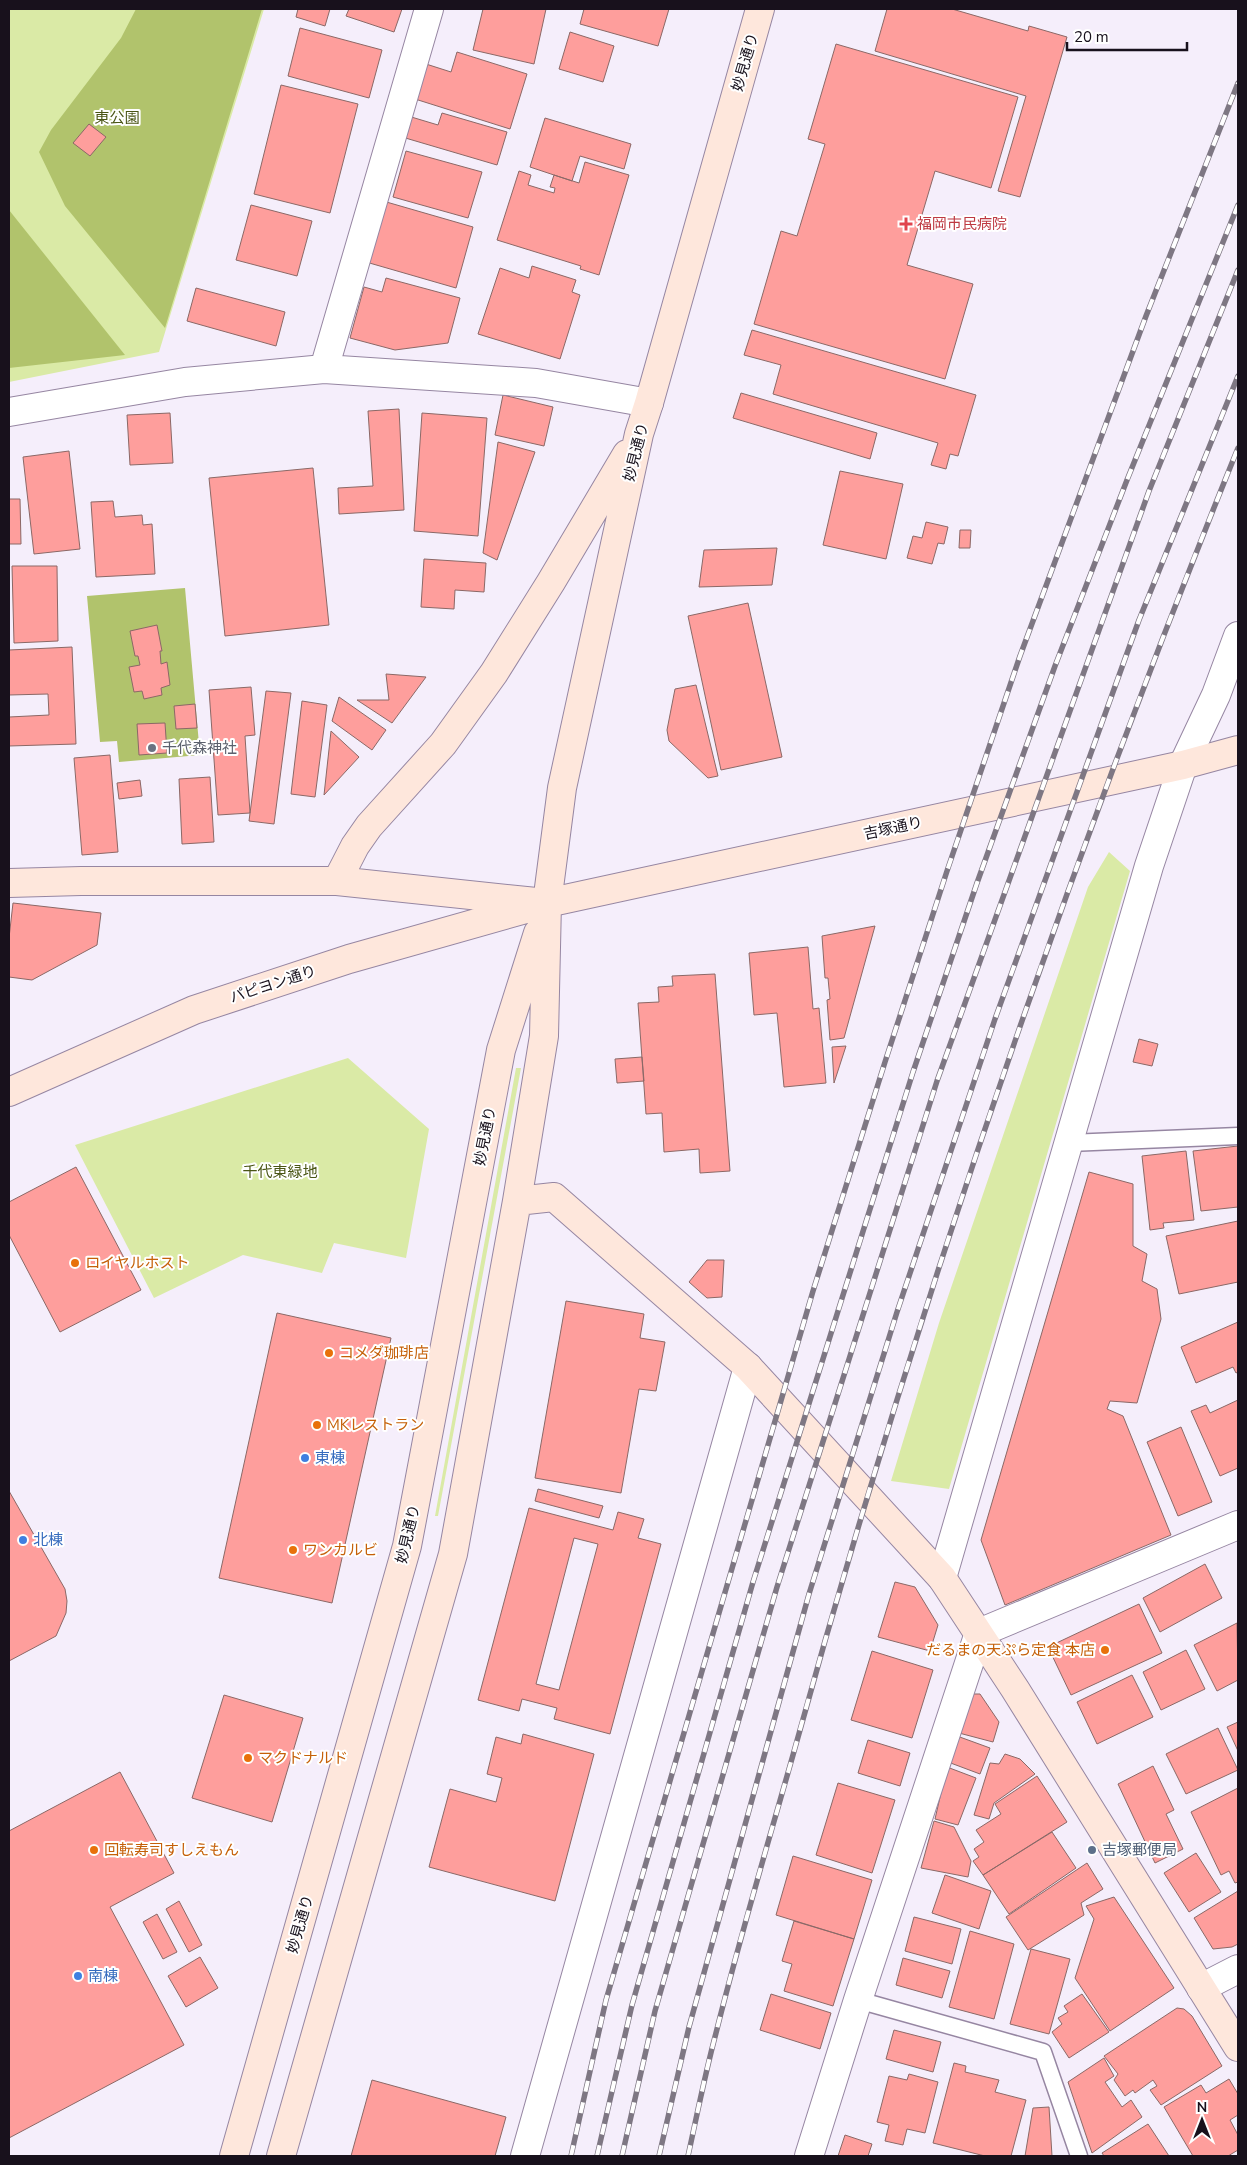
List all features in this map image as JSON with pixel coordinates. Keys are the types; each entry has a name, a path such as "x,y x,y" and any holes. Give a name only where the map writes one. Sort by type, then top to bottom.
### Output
{"main road":[{"name":"妙見通り","path":"281,2156 453,1554 517,1201 544,1036 548,903 565,772 639,434 760,9"},
{"path":"337,881 355,846 369,826 443,744 494,673 551,582 639,434"},
{"name":"吉塚通り","path":"548,903 1183,765 1238,750"},
{"path":"9,883 81,881 337,881 548,903"},
{"name":"妙見通り","path":"234,2156 407,1546 501,1050 548,903"},
{"name":"パピヨン通り","path":"9,1092 194,1010 349,959 548,903"},
{"path":"517,1201 554,1197 748,1368 942,1578 979,1633 1238,2047"}],"street":[{"path":"324,370 429,9"},
{"path":"9,412 185,382 324,370 536,383 649,403"},
{"path":"942,1578 1149,866 1183,765 1216,695 1238,636"},
{"path":"525,2156 748,1368"},
{"path":"809,2156 858,2000 979,1633 1238,1524"},
{"path":"1201,1988 1238,1969"}],"lane":[{"path":"1069,1143 1238,1136"},
{"path":"858,2000 1043,2052 1079,2156"}],"green space":[{"name":"東公園","path":"9,9 264,9 159,352 9,382"},
{"path":"136,9 262,9 165,328 65,206 39,152 51,130 121,38"},
{"path":"9,210 125,355 9,368"},
{"path":"185,588 200,755 119,762 117,741 100,742 87,596"},
{"path":"1109,852 1130,871 949,1489 891,1481 939,1323 1088,887"},
{"name":"千代東緑地","path":"348,1058 429,1129 406,1258 334,1243 322,1273 243,1255 154,1298 75,1145"},
{"path":"516,1068 521,1068 438,1516 435,1516"}],"building":[{"path":"298,9 330,9 325,26 296,17"},
{"path":"349,9 402,9 394,32 346,16"},
{"path":"483,9 546,9 534,64 473,50"},
{"path":"584,9 669,9 658,46 580,24"},
{"path":"887,9 952,9 1028,31 1029,26 1067,37 1020,197 998,191 1026,96 875,51"},
{"path":"300,28 382,50 369,98 288,76"},
{"path":"570,32 614,46 603,82 559,69"},
{"path":"836,44 1018,97 991,188 935,171 907,265 973,284 945,379 754,324 781,231 797,236 825,144 808,139"},
{"path":"457,52 527,74 510,129 415,99 426,64 451,72"},
{"path":"281,85 358,104 330,213 254,194"},
{"path":"442,113 507,132 497,165 402,137 408,116 438,125"},
{"path":"545,118 631,144 624,169 580,156 572,181 530,167"},
{"path":"89,124 106,137 90,156 73,143"},
{"path":"406,151 482,172 468,218 393,197"},
{"path":"585,162 629,175 599,275 580,269 581,266 497,240 519,171 531,175 528,185 554,193 555,188 550,187 554,175 579,183"},
{"path":"383,201 473,227 456,288 366,262"},
{"path":"251,205 312,221 297,276 236,260"},
{"path":"532,266 576,280 572,292 580,295 560,359 478,334 500,268 529,278"},
{"path":"386,278 460,298 448,343 395,350 350,338 364,287 382,292"},
{"path":"196,288 285,312 276,346 187,321"},
{"path":"752,330 976,395 958,456 950,454 946,469 931,465 938,443 773,394 781,365 744,355"},
{"path":"741,393 877,433 870,459 733,418"},
{"path":"503,395 553,407 544,446 495,435"},
{"path":"399,409 404,510 339,514 338,488 373,486 368,411"},
{"path":"170,413 173,463 130,465 127,415"},
{"path":"422,413 487,418 478,536 414,531"},
{"path":"498,442 535,452 497,560 483,553"},
{"path":"69,451 80,549 34,554 23,457"},
{"path":"313,468 329,625 225,636 209,478"},
{"path":"840,471 903,484 886,559 823,545"},
{"path":"9,499 20,499 21,544 9,544"},
{"path":"113,501 115,517 142,515 143,525 152,524 155,574 96,577 91,502"},
{"path":"926,522 948,527 944,544 938,543 932,564 907,558 913,536 922,538"},
{"path":"960,530 971,530 970,548 959,548"},
{"path":"777,548 772,585 699,587 704,550"},
{"path":"424,559 486,563 484,592 455,590 454,609 421,607"},
{"path":"12,566 57,566 58,641 14,643"},
{"path":"748,603 782,757 721,770 688,616"},
{"path":"157,625 162,651 160,651 161,664 167,662 170,685 161,688 162,695 144,699 142,691 134,692 129,667 140,665 138,656 135,656 130,631"},
{"path":"72,647 76,744 9,746 9,717 49,715 48,694 9,695 9,650"},
{"path":"386,674 426,677 392,723 357,700 389,700"},
{"path":"696,685 718,776 708,778 669,741 667,730 675,689"},
{"path":"251,687 255,735 245,736 250,813 218,815 209,690"},
{"path":"266,691 291,693 274,824 249,821"},
{"path":"339,697 386,730 372,750 332,721"},
{"path":"302,701 327,705 315,797 291,794"},
{"path":"195,704 197,728 176,729 174,706"},
{"path":"165,723 167,753 139,755 137,724"},
{"path":"331,731 359,757 324,795"},
{"path":"110,755 118,852 82,855 74,758"},
{"path":"210,777 214,842 182,844 179,779"},
{"path":"140,780 142,796 119,799 117,783"},
{"path":"13,903 101,913 97,945 32,980 9,977 9,938"},
{"path":"875,926 844,1038 830,1040 827,1000 830,999 828,978 825,978 822,936"},
{"path":"808,947 813,1009 819,1008 826,1083 784,1087 777,1013 754,1015 749,953"},
{"path":"715,974 730,1171 700,1173 699,1149 664,1152 662,1113 646,1114 638,1003 659,1002 658,987 673,986 672,976"},
{"path":"1139,1039 1158,1044 1152,1066 1133,1062"},
{"path":"846,1046 834,1083 832,1047"},
{"path":"642,1057 644,1081 617,1083 615,1059"},
{"path":"1238,1146 1238,1207 1201,1211 1193,1151"},
{"path":"1186,1151 1194,1220 1163,1223 1164,1228 1150,1230 1142,1156"},
{"name":"ロイヤルホスト","path":"76,1167 141,1290 60,1332 9,1235 9,1202"},
{"path":"1089,1172 1133,1184 1133,1246 1147,1254 1142,1281 1157,1289 1161,1319 1137,1403 1110,1401 1107,1409 1123,1416 1171,1535 1005,1605 981,1540"},
{"path":"1238,1221 1238,1282 1179,1294 1166,1236"},
{"path":"707,1260 724,1260 722,1297 707,1298 689,1282"},
{"path":"566,1301 644,1314 640,1338 665,1342 656,1391 639,1389 621,1493 535,1478"},
{"name":"東棟","path":"277,1313 391,1338 332,1603 219,1578"},
{"path":"1238,1322 1238,1372 1236,1373 1233,1367 1196,1383 1181,1347"},
{"path":"1238,1400 1238,1468 1220,1476 1191,1411 1206,1405 1210,1413"},
{"path":"1181,1427 1212,1502 1178,1516 1147,1442"},
{"path":"538,1489 603,1506 599,1518 535,1501"},
{"name":"北棟","path":"9,1491 65,1589 67,1601 66,1613 56,1636 9,1661"},
{"path":"529,1508 613,1530 618,1512 644,1519 638,1538 661,1544 610,1734 554,1719 557,1708 522,1699 519,1711 478,1700","holes":["574,1538 598,1544 559,1690 536,1684"]},
{"path":"1205,1564 1222,1598 1160,1632 1143,1598"},
{"path":"895,1582 915,1587 938,1625 930,1651 878,1637"},
{"name":"だるまの天ぷら定食 本店","path":"1139,1604 1162,1653 1071,1695 1048,1647"},
{"path":"1237,1623 1238,1680 1217,1691 1194,1645"},
{"path":"1186,1650 1205,1689 1161,1710 1143,1672"},
{"path":"872,1651 933,1670 912,1738 851,1720"},
{"path":"1132,1675 1153,1717 1097,1744 1077,1702"},
{"path":"969,1694 980,1694 999,1722 993,1742 959,1733"},
{"name":"マクドナルド","path":"224,1695 303,1718 272,1822 192,1798"},
{"path":"1238,1722 1238,1751 1227,1727"},
{"path":"1218,1728 1238,1770 1186,1794 1166,1754"},
{"path":"523,1734 594,1754 555,1901 429,1867 450,1789 496,1802 502,1778 487,1774 496,1737 521,1744"},
{"path":"957,1736 990,1748 980,1774 948,1762"},
{"path":"868,1740 910,1753 900,1786 858,1773"},
{"path":"1005,1754 1020,1759 1035,1774 994,1803 989,1819 974,1815 990,1763 999,1764"},
{"path":"1153,1766 1174,1810 1166,1814 1183,1849 1155,1863 1118,1784"},
{"path":"947,1767 976,1778 958,1825 935,1819"},
{"name":"南棟","path":"120,1772 174,1873 110,1907 184,2045 9,2138 9,1831"},
{"path":"1037,1776 1067,1822 983,1875 973,1861 979,1857 974,1849 984,1842 976,1830 1001,1814 995,1804"},
{"path":"838,1783 895,1800 872,1873 816,1855"},
{"path":"1238,1788 1238,1882 1235,1883 1229,1871 1221,1875 1191,1812"},
{"path":"934,1821 954,1827 971,1861 968,1877 921,1868"},
{"path":"1052,1832 1076,1868 1009,1914 983,1875"},
{"path":"1196,1853 1221,1892 1189,1912 1164,1873"},
{"path":"793,1856 872,1880 854,1939 776,1915"},
{"path":"1087,1863 1103,1889 1081,1903 1084,1915 1028,1950 1006,1917"},
{"path":"945,1875 991,1891 979,1929 932,1913"},
{"path":"1238,1891 1238,1944 1232,1947 1213,1949 1194,1918"},
{"path":"1114,1897 1174,1988 1110,2031 1075,1978 1094,1919 1086,1906"},
{"path":"179,1901 202,1945 189,1952 166,1909"},
{"path":"157,1914 177,1952 163,1959 143,1922"},
{"path":"914,1917 961,1929 952,1964 905,1951"},
{"path":"794,1921 854,1939 833,2006 784,1991 792,1964 782,1961"},
{"path":"970,1931 1014,1944 994,2019 949,2007"},
{"path":"1031,1949 1070,1959 1049,2034 1010,2024"},
{"path":"200,1957 218,1988 186,2007 168,1976"},
{"path":"903,1958 950,1971 942,1998 896,1985"},
{"path":"771,1994 831,2013 820,2049 760,2030"},
{"path":"1082,1994 1109,2032 1069,2058 1052,2032 1062,2024 1058,2018 1068,2012 1064,2006"},
{"path":"1177,2008 1184,2009 1192,2016 1222,2066 1161,2105 1150,2090 1157,2086 1153,2080 1135,2093 1133,2090 1125,2096 1114,2080 1118,2074 1104,2056"},
{"path":"894,2030 941,2042 933,2072 886,2059"},
{"path":"1104,2058 1114,2076 1105,2082 1122,2107 1131,2100 1142,2117 1092,2153 1068,2082"},
{"path":"954,2063 966,2066 965,2072 999,2080 995,2092 1026,2100 1011,2156 985,2156 933,2143"},
{"path":"909,2074 938,2082 925,2133 907,2129 903,2145 885,2141 889,2125 877,2122 889,2076 907,2080"},
{"path":"1229,2079 1238,2094 1238,2115 1230,2120 1238,2135 1238,2150 1228,2156 1193,2156 1164,2107 1201,2085 1206,2093"},
{"path":"372,2080 506,2117 495,2156 351,2156"},
{"path":"1049,2107 1052,2156 1025,2156 1033,2108"},
{"path":"1148,2124 1169,2156 1104,2156 1102,2153"},
{"path":"845,2135 872,2144 868,2156 838,2156"}],"railway":[{"path":"571,2156 606,2000 813,1291 885,1062 1020,656 1146,316 1238,83"},
{"path":"597,2156 632,2005 753,1582 913,1072 977,883 1055,666 1127,480 1238,205"},
{"path":"622,2156 655,2011 777,1587 937,1081 1149,491 1238,270"},
{"path":"659,2156 689,2027 809,1594 897,1312 995,1019 1139,620 1238,376"},
{"path":"688,2156 712,2048 753,1894 840,1589 942,1259 996,1095 1053,932 1174,609 1238,448"}],"place":[{"name":"福岡市民病院","path":"906,224"},
{"name":"千代森神社","path":"152,748"},
{"name":"ロイヤルホスト","path":"75,1263"},
{"name":"コメダ珈琲店","path":"329,1353"},
{"name":"MKレストラン","path":"317,1425"},
{"name":"東棟","path":"305,1458"},
{"name":"北棟","path":"23,1540"},
{"name":"ワンカルビ","path":"293,1550"},
{"name":"だるまの天ぷら定食 本店","path":"1105,1650"},
{"name":"マクドナルド","path":"248,1758"},
{"name":"回転寿司すしえもん","path":"94,1850"},
{"name":"吉塚郵便局","path":"1092,1850"},
{"name":"南棟","path":"78,1976"}]}
